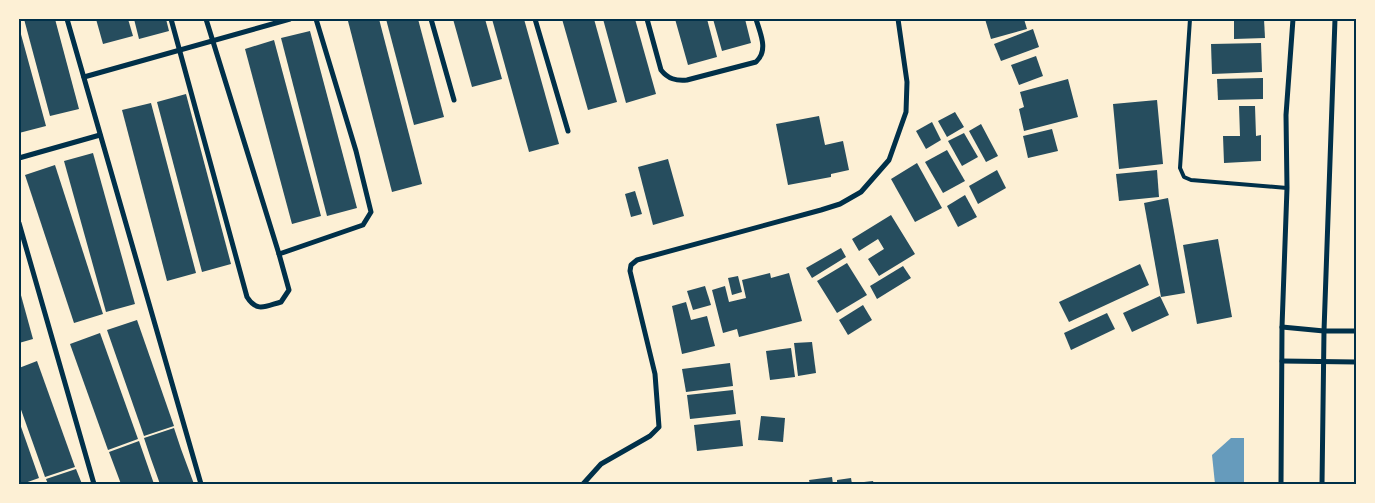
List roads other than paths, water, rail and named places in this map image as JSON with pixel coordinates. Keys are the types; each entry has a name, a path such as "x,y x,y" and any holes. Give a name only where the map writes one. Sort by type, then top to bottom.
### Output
{"street":[{"path":"67,19 201,484"},
{"path":"171,19 247,298 260,308 281,302 289,290 206,19"},
{"path":"84,77 290,19"},
{"path":"279,254 363,225 370,212 356,151 316,19"},
{"path":"431,19 454,100"},
{"path":"534,19 568,131"},
{"path":"646,19 661,70 670,78 678,81 756,62 761,57 764,48 756,19"},
{"path":"582,484 601,464 650,436 659,427 655,374 630,271 631,265 637,260 840,204 861,192 888,160 906,112 907,82 898,19"},
{"path":"1281,484 1282,327 1287,188 1286,115 1292,19"},
{"path":"1322,484 1324,331 1335,19"},
{"path":"19,158 100,135"},
{"path":"19,223 94,484"},
{"path":"1282,327 1356,332"},
{"path":"1282,362 1356,362"}],"lane":[{"path":"1190,19 1180,168 1184,177 1192,180 1287,188"}],"water":[{"path":"1231,438 1244,438 1244,484 1215,484 1212,455"}]}
